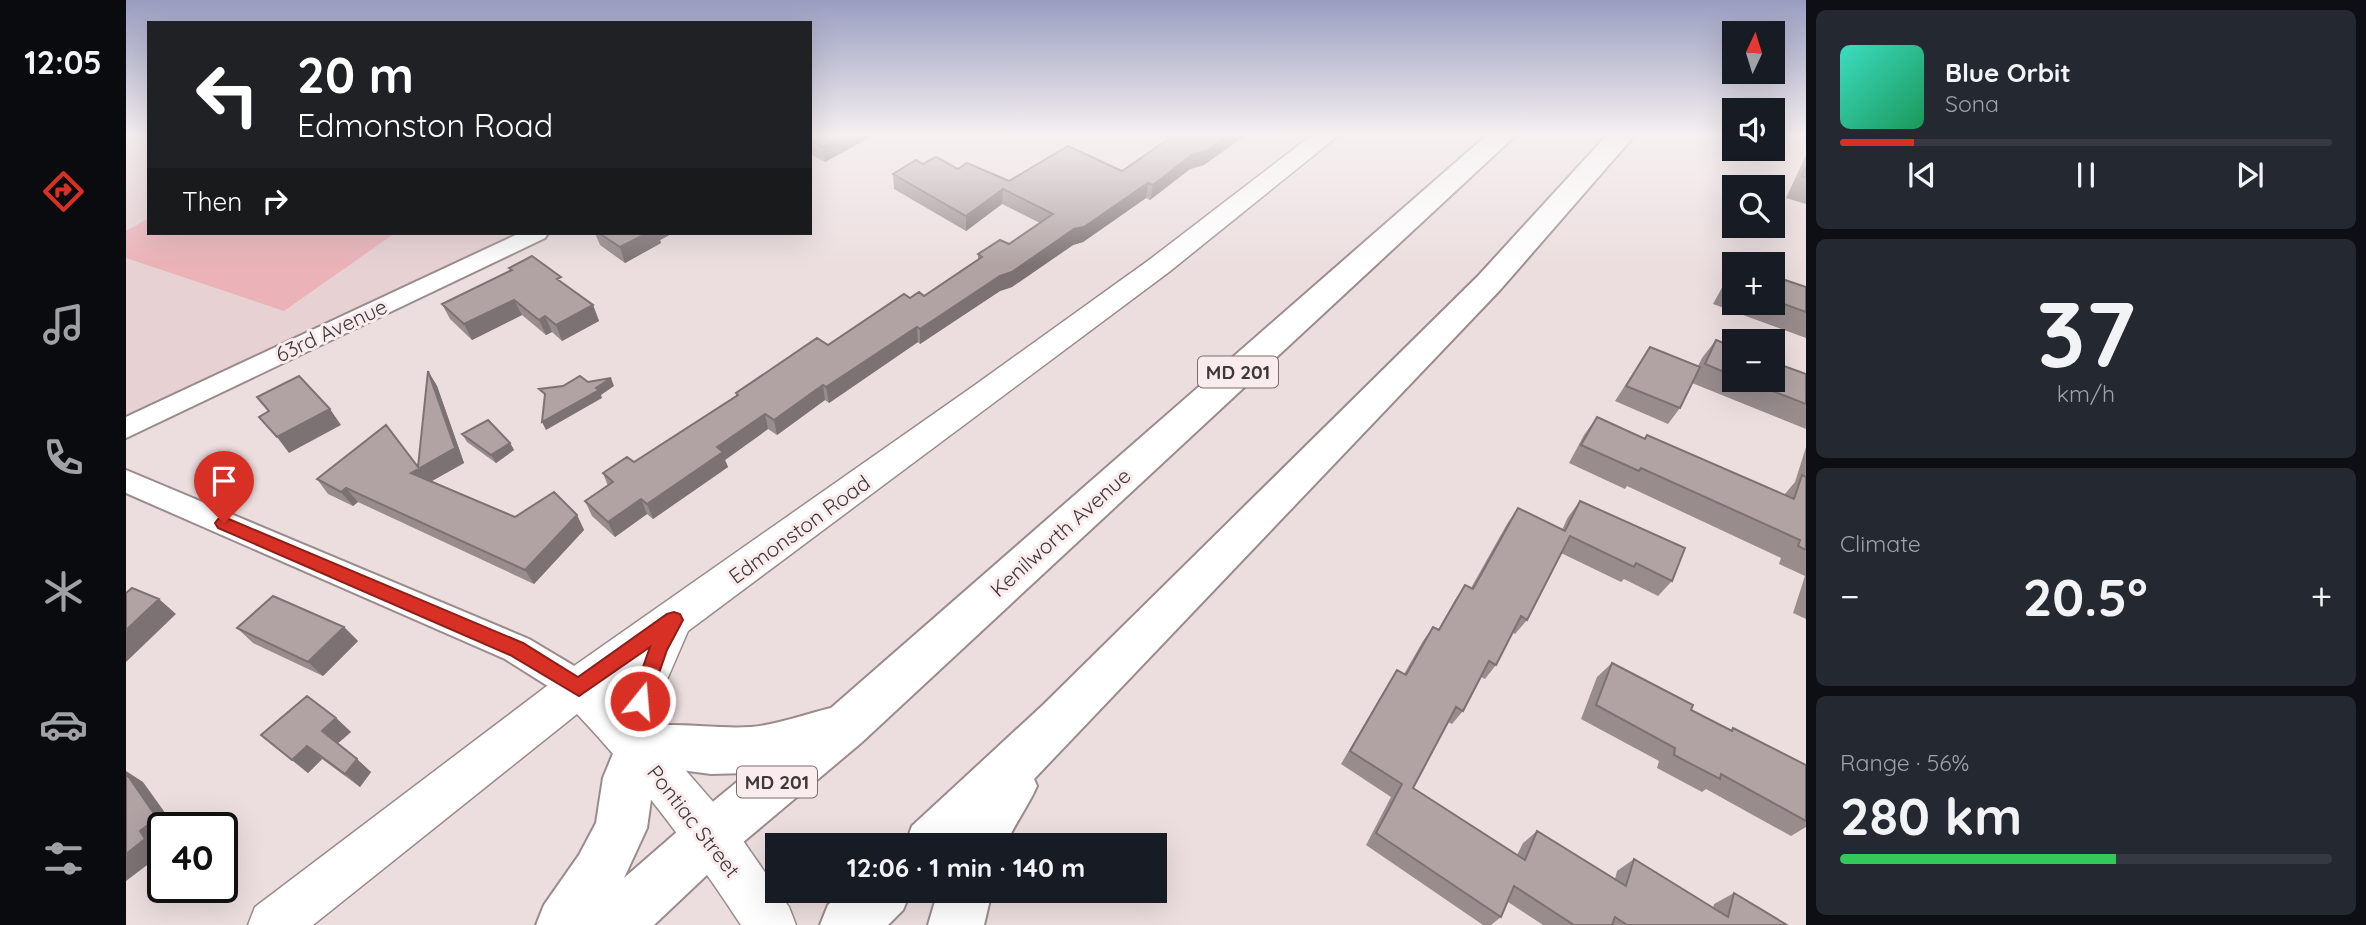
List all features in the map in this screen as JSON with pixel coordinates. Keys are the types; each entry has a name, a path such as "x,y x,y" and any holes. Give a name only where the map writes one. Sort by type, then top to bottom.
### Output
{"main road":[{"name":"Kenilworth Avenue","path":"613,925 711,836 844,727 1455,178"},
{"path":"943,833 1060,721 1489,283 1583,178"},
{"path":"985,833 992,814 1060,721"},
{"path":"564,925 598,874 621,828 634,745 711,751 754,750 844,727"},
{"path":"848,925 871,903"},
{"path":"957,925 962,903"}],"street":[{"name":"Edmonston Road","path":"273,925 579,687 1116,298 1271,178"},
{"name":"63rd Avenue","path":"126,428 533,235"},
{"name":"Pontiac Street","path":"126,481 517,649 579,687 634,745 711,836 771,925"},
{"path":"634,745 645,682 674,620"}],"shaded area":[{"path":"126,178 147,178 147,235 533,235 126,428"},
{"path":"147,219 147,235 392,235 284,311 126,258 126,231"}],"building":[{"path":"900,178 1002,178 1009,181 1014,178 1162,178 1153,185 1148,183 1084,227 1074,229 1012,272 1000,276 920,329 917,327 826,387 823,385 774,420 765,414 717,447 723,452 647,504 641,499 608,522 585,501 613,482 603,473 627,457 634,462 738,395 736,393 817,338 828,345 904,294 910,298 919,292 924,296 982,257 978,254 1000,240 1009,244 1053,214 1003,189 966,216"},
{"path":"602,235 644,235 620,247"},
{"path":"532,256 561,277 557,279 593,305 556,325 545,316 539,320 514,300 464,324 442,304 512,270 509,268"},
{"path":"1785,280 1806,287 1806,312 1785,304"},
{"path":"1716,340 1722,342 1722,371 1705,364"},
{"path":"1650,347 1700,367 1680,408 1626,386"},
{"path":"1785,366 1806,374 1806,404 1775,392 1785,392"},
{"path":"428,371 455,448 411,473 515,517 554,492 577,515 525,570 346,488 341,492 317,479 386,425 418,467"},
{"path":"299,376 330,409 277,437 259,417 269,411 257,397"},
{"path":"580,376 588,382 611,378 596,388 599,390 542,422 545,394 539,389 563,386"},
{"path":"1597,417 1645,439 1647,435 1794,499 1802,475 1806,477 1806,550 1798,546 1800,540 1641,468 1639,471 1581,445"},
{"path":"488,420 510,443 491,455 462,434"},
{"path":"1580,501 1685,548 1672,581 1636,563 1634,567 1570,536 1527,620 1521,616 1496,665 1489,661 1463,711 1456,707 1413,788 1525,860 1537,831 1626,886 1634,859 1728,917 1734,893 1787,925 1627,925 1615,917 1612,925 1574,925 1514,886 1501,917 1376,833 1402,784 1350,751 1397,670 1406,675 1433,627 1439,630 1465,585 1473,589 1518,508 1565,531"},
{"path":"132,588 159,599 126,630 126,593"},
{"path":"273,596 344,627 308,662 237,628"},
{"path":"1612,663 1693,705 1691,710 1806,765 1806,821 1721,774 1720,779 1674,755 1675,748 1596,705"},
{"path":"307,696 336,718 322,731 357,759 345,774 307,746 292,760 261,735"},
{"path":"126,773 153,812 147,812 147,826 140,831 145,839 126,854"}],"route":[{"path":"224,523 517,649 579,687 674,620 645,682 640,701"}]}
